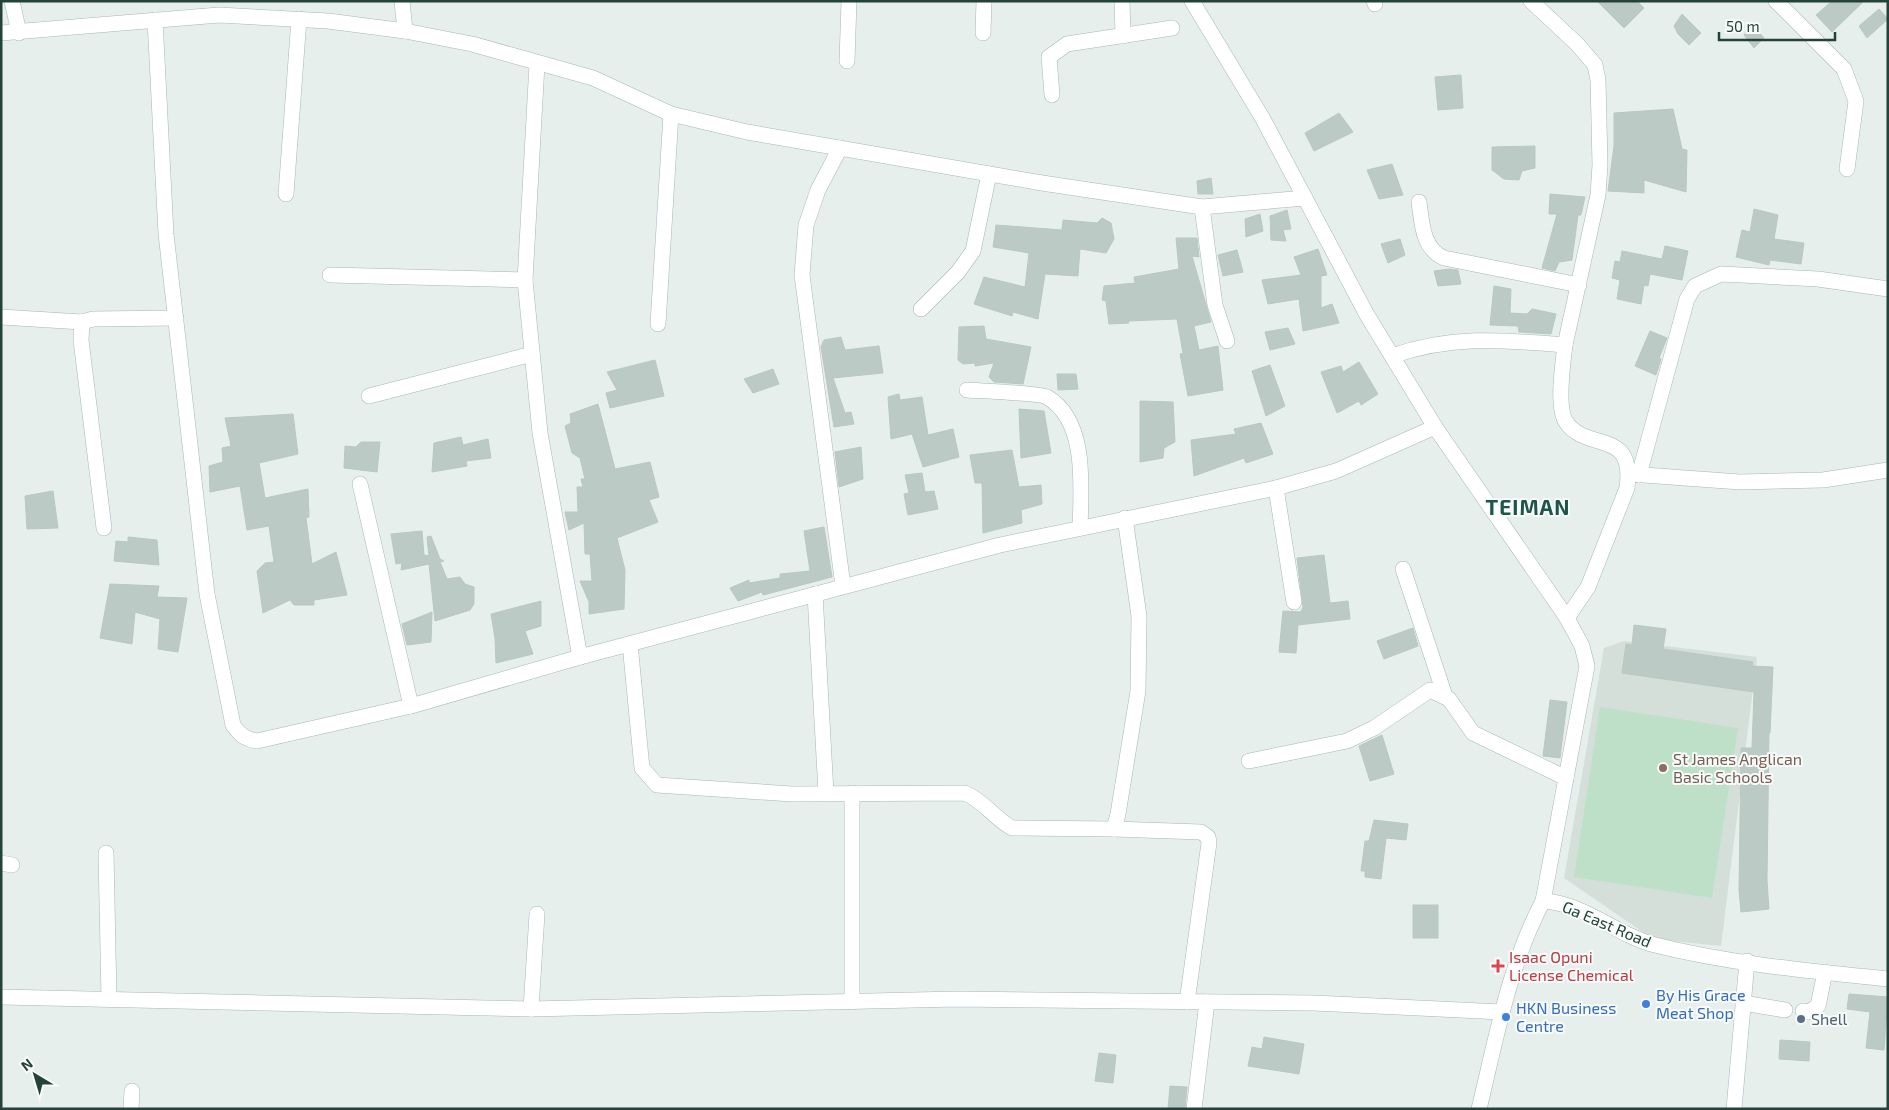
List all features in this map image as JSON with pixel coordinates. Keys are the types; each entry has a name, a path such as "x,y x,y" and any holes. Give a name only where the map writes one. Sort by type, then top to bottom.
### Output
{"street":[{"path":"12,1 19,33"},
{"path":"402,1 405,31"},
{"path":"847,61 849,1"},
{"path":"984,1 984,33"},
{"path":"1122,1 1123,36"},
{"path":"1192,1 1263,119 1367,315 1435,427 1567,618 1582,646 1587,666 1543,901"},
{"path":"1531,1 1577,44 1595,65 1598,80 1600,165 1598,195 1565,345 1562,368 1563,412 1566,421 1573,430 1620,450 1634,474"},
{"path":"1776,1 1844,69 1856,101 1847,169"},
{"path":"1,33 19,33 154,20 219,8 405,31 472,44 537,64 593,78 672,114 747,132 989,174 1202,208 1306,198"},
{"path":"286,194 299,19"},
{"path":"154,20 166,234 207,594 234,725 240,734 257,742 411,706 580,657 1000,545 1276,488 1336,471 1435,427"},
{"path":"1052,96 1049,57 1067,44 1172,28"},
{"path":"537,64 525,280 540,433 580,657"},
{"path":"658,324 672,114"},
{"path":"840,148 818,190 806,225 802,274 843,586"},
{"path":"921,309 958,272 973,251 989,174"},
{"path":"1419,202 1428,246 1434,254 1444,258 1579,285"},
{"path":"1202,208 1215,305 1227,341"},
{"path":"1567,618 1588,587 1634,474 1687,299 1695,286 1721,274 1818,279 1888,289"},
{"path":"330,275 525,280"},
{"path":"1,316 82,322 93,319 176,318"},
{"path":"82,322 81,340 104,528"},
{"path":"1392,356 1436,344 1490,339 1565,345"},
{"path":"369,396 532,354"},
{"path":"967,390 1046,396 1065,414 1075,438 1082,468 1080,528"},
{"path":"1634,474 1750,482 1824,480 1888,470"},
{"path":"360,484 411,706"},
{"path":"1276,488 1294,602"},
{"path":"1114,829 1138,691 1139,616 1125,518"},
{"path":"1403,569 1444,696 1473,733 1566,778"},
{"path":"815,594 826,793"},
{"path":"630,644 642,768 657,785 772,793 965,793 979,799 1001,822 1012,828 1201,832 1208,837 1209,843 1187,1002"},
{"path":"1249,761 1347,741 1374,728 1430,690 1444,696"},
{"path":"852,793 852,1002"},
{"path":"106,853 109,999"},
{"name":"Ga East Road","path":"1479,1109 1502,1012 1532,922 1543,901 1575,907 1652,944 1747,961 1888,979"},
{"path":"531,1009 537,914"},
{"path":"1734,1109 1747,961"},
{"path":"1803,1011 1810,1012 1818,1006 1825,972"},
{"path":"1,997 531,1009 957,999 1314,1003 1502,1012"},
{"path":"1194,1109 1206,1002"},
{"path":"1743,1003 1785,1010"},
{"path":"131,1109 132,1091"}],"shaded area":[{"name":"St James Anglican Basic Schools","path":"1624,641 1757,657 1721,946 1653,939 1564,878 1604,648"}],"green space":[{"path":"1600,707 1738,728 1712,898 1574,877"}],"building":[{"path":"1597,1 1637,1 1644,8 1624,28"},
{"path":"1832,1 1864,1 1832,32 1816,15"},
{"path":"1879,9 1888,19 1867,38 1859,26"},
{"path":"1682,14 1701,33 1689,45 1678,34 1674,26"},
{"path":"1752,24 1764,38 1754,48 1744,35"},
{"path":"1461,75 1463,108 1438,110 1435,77"},
{"path":"1673,109 1682,149 1687,150 1686,192 1644,180 1644,193 1608,191 1614,146 1614,113"},
{"path":"1339,113 1353,132 1314,151 1305,133"},
{"path":"1535,146 1535,168 1522,171 1519,180 1504,179 1492,170 1492,147"},
{"path":"1392,164 1403,195 1379,199 1367,170"},
{"path":"1211,178 1213,194 1198,194 1197,181"},
{"path":"1550,194 1585,197 1581,215 1578,215 1572,260 1559,262 1555,271 1542,268 1557,214 1549,214"},
{"path":"1754,209 1778,215 1774,239 1804,243 1801,264 1770,260 1769,265 1736,257 1742,230 1750,232"},
{"path":"1287,210 1291,229 1283,230 1286,241 1271,240 1270,216"},
{"path":"1260,214 1263,231 1246,237 1245,219"},
{"path":"1102,218 1111,223 1114,239 1106,253 1080,249 1078,276 1045,274 1038,319 1013,312 1012,316 974,304 984,277 1025,287 1029,253 993,247 996,225 1062,230 1063,220 1097,223"},
{"path":"1176,238 1197,238 1199,257 1192,256 1211,322 1194,326 1199,350 1218,346 1223,390 1188,396 1180,354 1183,353 1177,319 1128,321 1129,323 1109,324 1106,301 1102,300 1104,286 1135,283 1134,277 1179,269"},
{"path":"1400,239 1405,255 1388,263 1381,244"},
{"path":"1665,246 1688,251 1682,280 1650,274 1648,286 1644,285 1641,304 1617,299 1620,280 1612,278 1615,261 1620,262 1622,251 1662,259"},
{"path":"1318,249 1327,275 1321,276 1321,308 1332,304 1339,323 1303,331 1299,299 1268,304 1262,280 1301,275 1294,257"},
{"path":"1237,250 1243,272 1223,276 1218,255"},
{"path":"1458,270 1461,284 1438,286 1434,271"},
{"path":"1494,286 1511,289 1510,313 1527,314 1532,309 1556,314 1551,334 1519,332 1518,326 1490,325"},
{"path":"984,326 986,339 1031,347 1023,384 994,382 989,377 994,363 975,366 975,363 963,364 958,360 959,327"},
{"path":"1288,328 1295,344 1270,350 1265,332"},
{"path":"1650,331 1667,338 1659,358 1661,359 1656,375 1635,366"},
{"path":"841,337 845,350 879,346 883,373 833,378 845,413 851,412 854,424 834,427 821,347 824,340"},
{"path":"655,360 664,396 610,408 606,393 617,390 607,372"},
{"path":"1359,362 1378,394 1361,405 1359,401 1337,413 1321,372 1341,366 1343,372"},
{"path":"1270,365 1285,406 1266,416 1252,371"},
{"path":"773,369 779,384 753,393 744,379"},
{"path":"1057,374 1076,374 1078,389 1058,390"},
{"path":"899,394 900,400 922,397 928,435 953,429 959,457 923,467 912,434 891,439 888,397"},
{"path":"1140,401 1173,402 1175,442 1164,448 1163,458 1140,462"},
{"path":"598,404 615,469 650,462 659,497 649,500 658,522 617,538 625,570 624,609 589,614 589,602 580,581 592,581 590,554 585,554 584,523 569,530 565,512 578,512 577,487 583,487 581,479 585,479 580,458 572,453 565,426 571,423 570,414"},
{"path":"1019,409 1044,411 1051,453 1021,458"},
{"path":"293,414 298,454 259,463 265,498 308,489 309,517 306,518 312,564 336,552 347,595 314,600 314,605 294,605 290,600 263,613 257,571 265,563 274,562 269,526 247,530 240,486 210,492 209,466 223,462 222,448 231,446 225,418"},
{"path":"1261,423 1273,454 1246,463 1244,458 1194,476 1191,440 1236,434 1234,429"},
{"path":"461,437 463,445 488,439 491,458 466,461 467,466 432,472 434,443"},
{"path":"361,442 380,442 377,472 344,468 345,446 356,447"},
{"path":"861,447 863,479 839,487 835,452"},
{"path":"1012,450 1019,487 1041,485 1042,504 1021,510 1022,523 983,533 982,483 975,483 970,455"},
{"path":"922,473 925,492 934,491 938,509 908,515 904,494 909,493 905,475"},
{"path":"53,491 58,528 27,529 25,496"},
{"path":"824,527 832,577 763,595 762,592 738,601 730,588 749,580 749,583 780,578 780,574 810,571 804,531"},
{"path":"422,531 424,555 429,556 427,537 431,536 440,559 444,561 440,562 447,579 460,577 465,584 474,587 474,604 470,610 435,621 429,564 401,570 402,563 396,564 391,534"},
{"path":"128,537 157,540 159,565 114,561 116,541 128,542"},
{"path":"1324,555 1330,603 1348,601 1350,619 1298,625 1296,653 1279,652 1283,611 1301,612 1303,607 1297,558"},
{"path":"110,584 159,586 157,597 187,598 178,652 158,649 160,619 135,612 132,644 100,638"},
{"path":"541,601 541,626 525,631 533,654 496,663 495,638 491,614"},
{"path":"432,612 431,642 407,645 402,624"},
{"path":"1634,625 1666,629 1663,649 1753,662 1752,666 1773,667 1769,733 1767,881 1769,909 1741,912 1739,890 1741,748 1752,748 1754,692 1622,673 1626,644 1632,645"},
{"path":"1413,628 1418,646 1384,659 1377,641"},
{"path":"1550,700 1567,702 1560,758 1543,756"},
{"path":"1382,735 1394,774 1370,781 1359,746"},
{"path":"1374,820 1408,824 1406,840 1386,838 1381,879 1365,877 1365,871 1361,871 1365,841 1369,841"},
{"path":"1413,905 1438,905 1438,938 1413,938"},
{"path":"1849,994 1888,997 1884,1050 1866,1048 1870,1012 1847,1009"},
{"path":"1264,1037 1304,1044 1299,1074 1248,1066 1252,1047 1262,1049"},
{"path":"1780,1040 1810,1042 1809,1061 1779,1059"},
{"path":"1099,1053 1116,1055 1113,1083 1095,1081"},
{"path":"1170,1086 1187,1087 1185,1109 1168,1109"}],"place":[{"name":"St James Anglican Basic Schools","path":"1663,768"},
{"name":"Isaac Opuni License Chemical","path":"1498,966"},
{"name":"By His Grace Meat Shop","path":"1646,1004"},
{"name":"HKN Business Centre","path":"1506,1017"},
{"name":"Shell","path":"1801,1019"}],"district":[{"name":"TEIMAN","path":"1528,508"}]}
